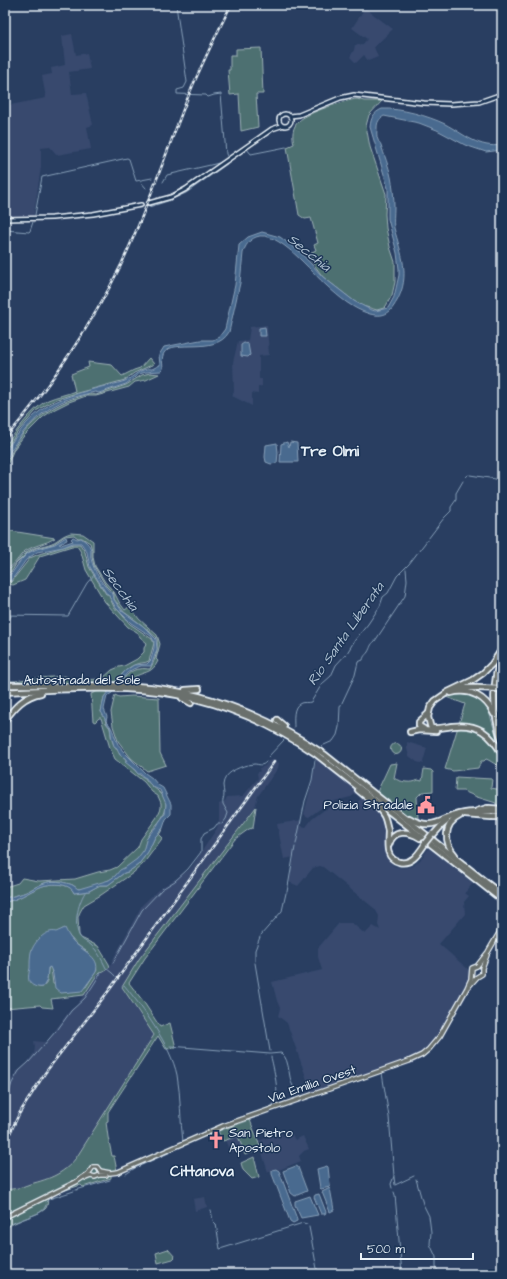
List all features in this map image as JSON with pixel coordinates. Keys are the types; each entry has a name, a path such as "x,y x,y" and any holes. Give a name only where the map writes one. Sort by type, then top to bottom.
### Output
{"highway":[{"path":"426,719 435,701 444,694 473,680 483,673 492,664 502,649"},
{"path":"496,720 494,699 495,683 497,669 502,653"},
{"path":"502,659 496,691 499,725 502,734"},
{"path":"498,674 502,668"},
{"path":"5,685 72,686"},
{"name":"Autostrada del Sole","path":"5,690 72,686 126,687 189,693 232,706 267,720 308,743 326,756 502,895"},
{"name":"Autostrada del Sole","path":"5,690 65,690 97,687"},
{"path":"151,689 164,687 189,690 199,689"},
{"path":"453,690 458,688 502,689"},
{"path":"151,689 157,694 180,698 192,703"},
{"name":"Autostrada del Sole","path":"151,689 212,703 249,717 300,743 333,767 502,900"},
{"path":"5,720 18,704 27,698 40,693 65,690"},
{"path":"444,694 466,691 480,696 489,705 496,720 502,740"},
{"path":"430,710 432,723 437,727 443,728"},
{"path":"430,710 420,719 412,731 441,731 454,728 476,730 486,736 502,758"},
{"path":"426,719 420,720 419,725 422,729 428,727 437,729 460,725 478,728 492,738 502,754"},
{"path":"426,719 430,722 428,727"},
{"path":"277,720 283,726 299,735 308,743"},
{"path":"252,722 277,730"},
{"path":"428,727 433,731"},
{"path":"333,767 375,805 383,815 388,828 388,851 394,860 402,863 413,859 440,825 450,818"},
{"path":"383,801 410,819 419,823 428,824 436,824 460,814 474,812 502,812"},
{"path":"432,835 441,826 458,816 491,812 502,809"},
{"path":"491,812 502,817"},
{"path":"464,815 456,818 450,824 447,832 447,841 449,848 453,853 475,874"},
{"path":"425,844 414,857 406,861 396,860 389,850 390,842 393,837 400,833 407,833 419,838 444,857 451,860"}],"main road":[{"path":"272,129 281,126 288,126 291,121 299,115 340,98 354,95 424,103 457,104 479,102 502,94"},
{"path":"149,203 171,197 186,189 272,129 282,114 290,116 299,115"},
{"path":"290,116 291,121"},
{"path":"278,122 281,126"},
{"path":"5,220 93,214 141,205"},
{"path":"468,988 472,968 477,966 488,952 502,928"},
{"path":"468,988 477,977 482,974 482,968 488,952"},
{"path":"477,966 482,968"},
{"path":"472,974 477,977"},
{"name":"Via Emilia Ovest","path":"100,1173 116,1175 223,1126 418,1058 435,1043 468,988"},
{"path":"5,1217 76,1182 90,1174 91,1169 95,1167 99,1168 100,1173 97,1177 90,1174"}],"shaded area":[{"path":"365,8 393,29 374,47 378,57 368,61 364,55 356,63 350,57 355,45 363,44 367,39 352,28"},
{"path":"72,34 76,55 87,53 90,69 69,72 72,94 86,93 93,125 87,127 91,149 57,155 50,147 41,148 41,167 34,214 30,220 5,223 5,106 46,98 42,76 52,74 51,68 65,65 62,36"},
{"path":"382,109 406,111 423,115 445,124 479,143 494,146 502,145 502,150 486,152 465,145 437,130 419,123 384,116 381,118 377,126 377,137 391,177 394,200 394,228 402,256 404,273 401,291 397,301 390,311 383,315 370,314 347,303 284,245 265,236 256,237 251,240 243,253 240,283 229,332 223,339 215,343 205,345 176,347 169,349 163,355 163,369 161,371 139,374 126,384 99,393 95,392 71,398 51,407 36,418 23,432 5,463 9,447 27,423 55,402 76,394 125,381 144,369 152,369 160,365 159,355 164,347 200,340 213,340 219,337 225,329 235,285 239,245 248,237 262,232 280,237 299,251 323,277 354,301 375,311 388,308 394,297 399,269 397,253 388,219 388,188 370,127 373,116 376,112"},
{"path":"267,325 269,355 259,356 259,379 262,379 262,386 258,387 258,394 252,393 252,406 232,396 234,391 233,362 238,341 248,340 250,327"},
{"path":"265,327 266,336 259,336 259,328"},
{"path":"244,343 248,344 250,355 248,357 241,356 241,345"},
{"path":"287,442 289,447 290,442 297,443 298,462 280,462 281,444"},
{"path":"277,443 277,463 271,464 266,462 266,445"},
{"path":"66,537 67,540 59,544 61,545 73,541 71,539 73,537 77,539 81,538 87,543 91,548 91,559 94,569 102,583 113,594 114,600 122,611 143,626 156,639 157,649 151,666 141,666 127,673 112,693 107,696 104,709 107,717 106,721 112,728 117,743 145,773 163,788 171,804 171,814 166,819 163,828 155,837 148,852 138,865 108,885 100,885 89,891 74,893 72,889 64,885 54,884 40,887 14,900 5,902 5,898 22,894 50,882 62,882 79,889 109,880 120,870 137,859 143,851 147,837 165,814 166,804 160,790 152,786 146,778 142,776 142,774 138,774 125,762 127,761 125,758 120,755 117,748 114,746 110,727 107,723 101,712 104,697 125,671 134,665 147,664 151,660 154,641 151,636 131,623 116,608 90,567 87,552 81,543 73,543 63,547 37,552 26,560 11,581 5,579 5,575 6,576 12,573 28,553 55,544"},
{"path":"407,742 427,748 423,762 424,764 417,762 409,756"},
{"path":"318,759 358,792 351,797 335,801 324,806 309,817 304,814 316,760"},
{"path":"273,760 279,763 278,768 258,796 255,807 130,973 123,990 154,1035 78,1155 69,1166 63,1172 50,1179 16,1188 5,1189 5,1102 10,1082 16,1072 27,1063 34,1053 34,1041 47,1041 71,1009 77,1005 97,975 110,967 142,905 158,890 189,870 193,865 217,828 219,820 219,804 225,801 227,797 243,796 258,778 257,773 260,771 259,768 265,766 268,761"},
{"path":"363,796 380,813 384,820 386,832 385,853 387,858 394,866 403,868 413,866 420,860 429,848 473,883 465,893 469,896 464,902 465,914 439,944 469,970 476,981 437,1045 421,1059 414,1063 381,1074 381,1071 312,1094 287,1023 278,1016 280,1008 272,982 322,970 318,957 318,948 339,923 352,923 365,934 373,926 380,930 378,925 379,916 375,909 323,867 320,866 313,868 298,886 289,882 294,857 284,859 277,824 302,820 301,826 306,827 312,819 324,810 331,807 346,806 357,803"},
{"path":"65,928 76,945 89,954 96,962 96,972 82,991 61,993 55,988 53,974 50,967 48,968 47,980 43,987 33,985 29,981 29,973 33,948 44,934 48,932 56,932"},
{"path":"290,1131 295,1140 303,1136 309,1149 304,1151 299,1156 301,1161 279,1170 277,1168 268,1172 258,1141 281,1133 283,1136"},
{"path":"238,1135 244,1150 230,1152 225,1140"},
{"path":"296,1166 298,1167 307,1191 295,1196 291,1193 283,1171"},
{"path":"327,1166 330,1187 321,1189 317,1169"},
{"path":"276,1169 279,1171 297,1219 297,1221 293,1223 290,1221 272,1174 272,1170"},
{"path":"330,1188 334,1210 330,1212 322,1192"},
{"path":"319,1194 326,1212 325,1214 321,1214 314,1197 315,1195"},
{"path":"310,1196 318,1215 301,1218 295,1205 295,1201"},
{"path":"205,1197 207,1207 195,1211 193,1199"}],"green space":[{"path":"261,48 263,94 256,94 258,127 241,131 239,94 230,95 228,70 230,70 230,55 236,55 236,49"},
{"path":"357,99 364,101 382,101 369,115 366,126 370,147 386,194 386,228 395,262 395,282 392,295 386,306 377,310 359,305 323,277 309,258 312,255 312,252 316,250 314,245 318,243 311,218 305,219 299,215 287,147 294,144 294,129 297,123 303,118 326,107"},
{"path":"149,358 154,364 134,373 125,380 57,399 36,411 19,430 5,451 5,446 36,409 48,400 75,391 71,374 89,367 88,362 112,365 122,376 140,368"},
{"path":"150,373 159,374 146,380 135,382 129,387 96,396 86,396 69,402 43,417 23,437 14,449 5,470 7,461 15,446 22,436 29,427 47,412 67,401 85,395 96,395 126,385 142,375"},
{"path":"5,530 55,538 25,551 14,564 6,569"},
{"path":"71,533 83,534 93,541 93,557 95,566 105,582 114,592 125,610 129,607 139,619 157,635 160,644 156,659 158,661 156,665 149,671 134,677 129,683 121,682 127,675 137,669 150,669 156,654 157,638 124,612 114,599 114,594 106,586 94,566 90,543 74,535 65,536 53,544 36,548 27,553 16,564 12,571 6,574 5,573 5,569 10,569 28,551 35,548 52,543 65,535"},
{"path":"73,544 80,544 85,552 89,567 106,594 108,594 115,609 117,609 130,624 152,639 154,643 149,661 136,664 131,667 115,682 5,683 5,681 65,676 77,680 102,679 112,670 137,659 144,652 144,648 147,643 137,632 128,627 105,602 86,570 81,552 77,546 72,546 40,556 25,580 13,585 5,583 5,580 11,582 30,558"},
{"path":"98,691 109,691 104,697 101,712 110,728 114,744 120,755 127,761 126,762 163,795 166,803 164,815 149,834 142,854 133,863 106,882 78,889 72,885 62,882 50,882 22,894 5,898 5,887 18,883 22,878 39,881 75,879 117,867 138,847 141,839 157,817 161,808 161,803 158,796 152,792 144,782 115,759 101,718 95,722 93,721 91,694"},
{"path":"458,693 476,697 486,706 500,746 502,765 495,764 486,759 481,761 478,768 453,771 445,769 465,704 446,697"},
{"path":"115,695 119,697 132,696 159,698 160,753 166,765 147,771 131,758 118,741 113,726 111,712"},
{"path":"396,743 400,745 402,749 400,753 396,755 392,753 390,749 392,745"},
{"path":"397,763 394,778 402,781 422,781 424,769 431,770 433,772 433,791 422,792 417,797 418,819 401,813 377,792 390,764"},
{"path":"456,777 492,779 491,788 502,790 502,807 496,805 496,803 463,791 455,791"},
{"path":"256,807 253,828 249,829 235,839 145,958 129,983 160,1027 170,1023 176,1048 166,1049 158,1036 108,1112 108,1121 106,1122 108,1137 117,1171 111,1172 111,1178 83,1187 81,1185 47,1196 48,1200 46,1208 39,1213 14,1223 5,1229 5,1189 18,1188 44,1180 63,1171 73,1161 154,1035 122,987 139,959"},
{"path":"163,828 159,835 162,838 161,840 143,864 133,873 84,905 78,917 79,935 81,938 98,946 110,967 97,975 84,995 51,999 53,1008 42,1007 40,1005 5,1008 5,902 14,900 40,887 54,884 64,885 72,889 74,893 89,891 100,885 108,885 138,865 148,852 155,837","holes":["63,929 76,944 86,951 97,970 86,987 53,984 51,968 49,967 46,984 43,987 38,987 31,981 29,975 61,930"]},
{"path":"250,1120 261,1149 245,1155 238,1136 223,1141 218,1131"},
{"path":"254,1157 259,1177 252,1179 243,1170 241,1163"},
{"path":"168,1249 175,1257 173,1259 158,1263 156,1253"}],"waterway":[{"path":"176,5 187,82 184,88 177,90 177,94 206,95 208,97 221,94 226,154 228,158"},
{"path":"240,149 270,128"},
{"path":"246,149 251,154 286,147"},
{"path":"163,182 167,175 219,163 241,149"},
{"path":"35,215 42,177 127,158 129,159 136,181 152,178"},
{"path":"149,207 186,193 227,164"},
{"path":"140,181 146,188"},
{"path":"5,230 29,232 33,222"},
{"path":"470,475 502,480"},
{"name":"Rio Santa Liberata","path":"294,727 294,714 296,707 301,703 311,702 322,684 331,676 336,665 347,653 380,606 383,597 388,593 397,576 409,564 451,511 451,507 456,500 456,493 463,481"},
{"path":"324,745 333,741 337,735 340,707 355,675 358,662 363,660 371,645 405,596 407,580 406,569"},
{"name":"Secchia","path":"5,615 68,616 87,583 95,574"},
{"path":"5,628 11,616"},
{"name":"Rio Santa Liberata","path":"268,757 284,740"},
{"path":"296,844 305,801 312,780 315,760"},
{"name":"Rio Santa Liberata","path":"249,765 262,765 266,762"},
{"name":"Rio Santa Liberata","path":"222,824 228,813 223,804 224,781 228,774 247,765"},
{"name":"Rio Santa Liberata","path":"113,963 142,910 162,889 175,881 188,869 201,852 201,839 204,833 214,828 217,824 220,824"},
{"path":"287,892 295,847"},
{"path":"86,891 81,900 78,912 77,930 81,938 93,947 100,956 106,968 115,976"},
{"path":"261,935 282,911 286,893"},
{"path":"255,961 255,950 260,937"},
{"path":"255,963 270,1051"},
{"name":"Rio Santa Liberata","path":"58,1029 71,1011 85,998 101,973"},
{"path":"124,985 163,1040 174,1064 180,1100 183,1142"},
{"name":"Rio Santa Liberata","path":"5,1105 12,1083 19,1071 29,1062 56,1031"},
{"path":"170,1046 270,1054 281,1053 287,1061 291,1083 297,1092"},
{"path":"244,1116 268,1108 274,1104 276,1100 277,1088 271,1057"},
{"path":"382,1073 389,1117 394,1176 391,1184 392,1188"},
{"path":"201,1134 241,1117"},
{"path":"126,1174 135,1168 173,1151"},
{"path":"394,1177 395,1185 414,1176"},
{"path":"416,1179 423,1204 429,1216 431,1232 430,1244 436,1257 436,1267 439,1274"},
{"path":"76,1190 110,1180"},
{"path":"46,1202 49,1199 74,1191"},
{"path":"394,1192 402,1274"},
{"path":"5,1227 39,1213 46,1205"},
{"path":"211,1210 213,1221 216,1224 220,1249 303,1223 307,1224"},
{"path":"309,1227 318,1274"}],"tunnel":[{"path":"141,205 149,203"}],"railway":[{"path":"5,439 38,398 83,334 121,265 139,225 196,77 231,5"},
{"path":"5,1144 19,1114 45,1073 110,989 274,762"}],"place":[{"name":"Polizia Stradale","path":"426,805"},
{"name":"San Pietro Apostolo","path":"216,1140"}],"district":[{"name":"Tre Olmi","path":"330,451"},
{"name":"Cittanova","path":"202,1171"}]}
